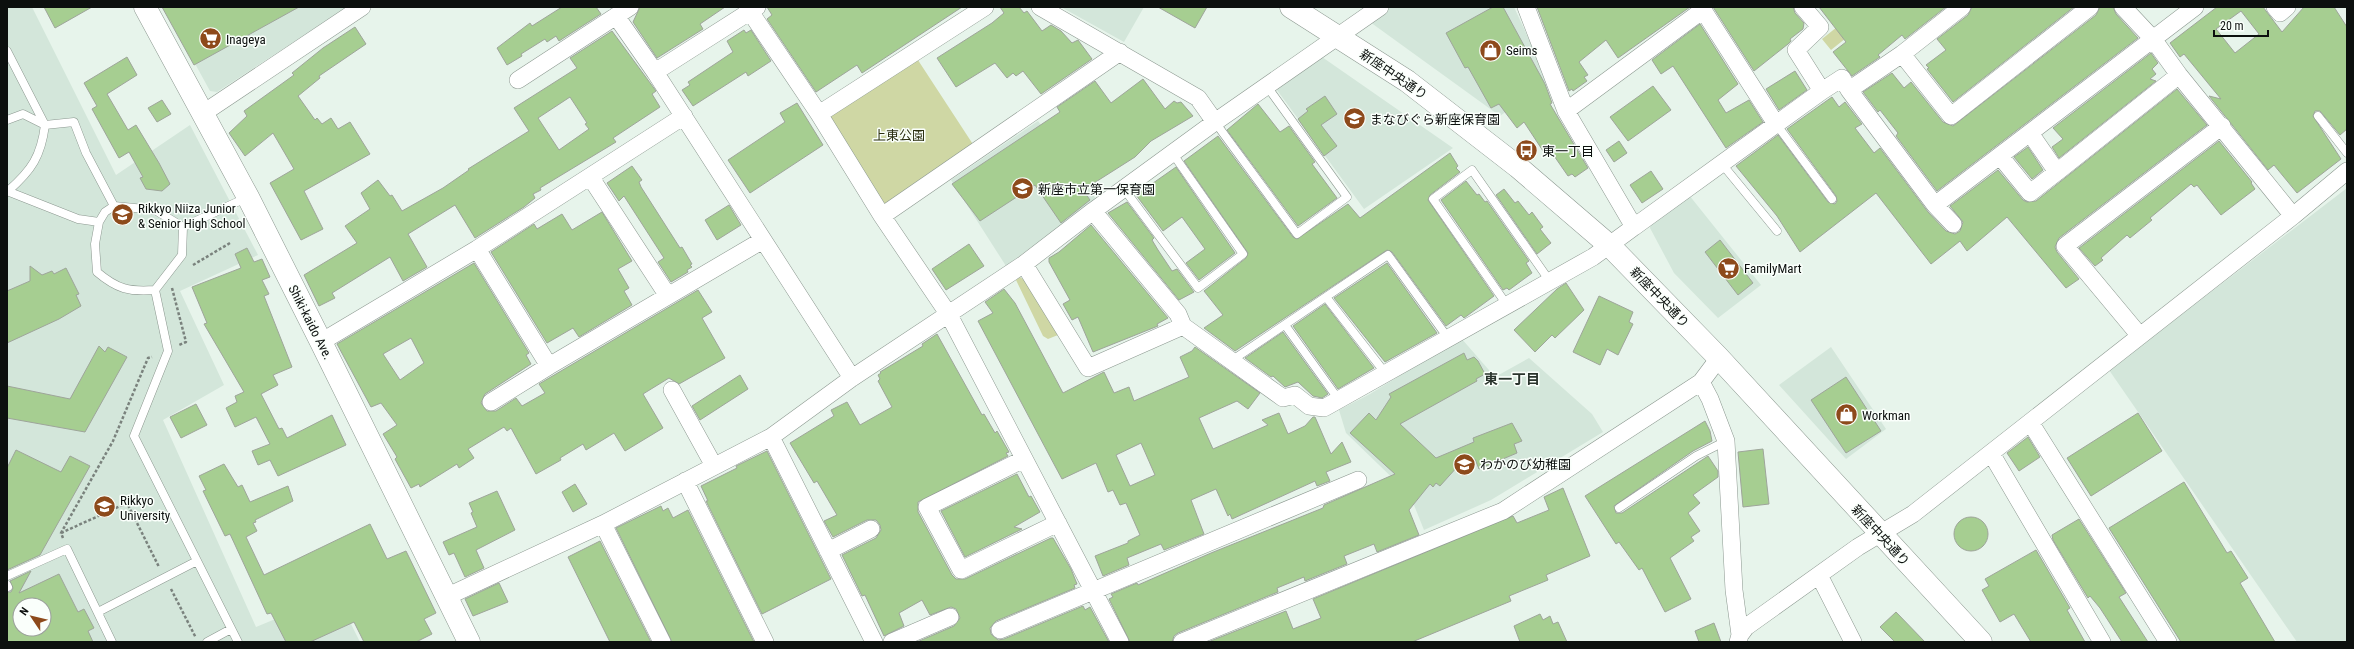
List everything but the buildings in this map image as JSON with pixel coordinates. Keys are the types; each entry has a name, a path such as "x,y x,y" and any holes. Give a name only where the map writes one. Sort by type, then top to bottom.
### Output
{"street":[{"name":"Shiki-kaido Ave.","path":"145,7 248,197 469,642"},
{"path":"202,114 362,7"},
{"path":"518,80 630,7"},
{"path":"819,114 985,7"},
{"path":"1040,7 1198,98 1216,122"},
{"name":"新座中央通り","path":"1291,7 1407,81 1470,129 1563,204 1610,246 1720,358 1880,534 1981,642"},
{"path":"446,597 603,524 771,436 852,378 1024,264 1093,211 1216,122 1380,7"},
{"path":"1526,7 1566,111 1634,227"},
{"path":"1803,7 1820,28 1796,50 1822,91"},
{"path":"1849,90 1902,54 1962,7"},
{"path":"1902,54 1951,116 2090,7"},
{"path":"2123,7 2153,39 2179,75 2222,126 2293,216"},
{"path":"1935,205 2195,7"},
{"path":"2275,7 2280,13 2287,7"},
{"path":"655,72 752,8 882,216 949,315 1120,642"},
{"path":"1566,111 1703,10 1776,124"},
{"path":"616,16 684,116 852,378"},
{"path":"882,216 1120,52"},
{"path":"2000,156 2030,193 2179,75"},
{"path":"1093,211 1178,314 1183,326 1284,398 1295,396 1309,406 1324,408 1610,246 1776,124 1842,78 1849,90 1935,205 1953,224"},
{"path":"321,342 477,249 591,178 684,116"},
{"path":"2140,336 2065,246 2222,126"},
{"path":"2030,133 2057,172"},
{"path":"1739,638 1746,627 1819,575 1913,514 2293,216 2347,171"},
{"path":"591,178 668,296"},
{"path":"492,402 549,366 763,240"},
{"path":"477,249 549,366"},
{"path":"1024,264 1088,368 1183,326"},
{"path":"1182,642 1504,511 1700,382 1720,358"},
{"path":"1700,382 1710,399 1726,441 1734,590 1739,638"},
{"path":"672,390 714,466"},
{"path":"2030,422 2168,642"},
{"path":"771,436 874,642"},
{"path":"1991,453 2102,642"},
{"path":"1024,459 928,508 961,570 1058,523"},
{"path":"1000,630 1358,480"},
{"path":"685,481 765,642"},
{"path":"603,524 662,642"},
{"path":"828,551 870,529"},
{"path":"1819,575 1853,642"},
{"path":"892,642 950,617"}],"lane":[{"path":"7,50 45,125 42,148 25,176 7,191 78,219 99,222"},
{"path":"1216,122 1297,234 1346,197 1266,86"},
{"path":"7,120 23,114 45,125 74,122 86,153 114,206"},
{"path":"2318,116 2347,153"},
{"path":"1776,124 1832,199"},
{"path":"1124,189 1198,288 1243,254 1173,154"},
{"path":"1722,164 1777,231"},
{"path":"1507,305 1434,199 1472,170 1549,280"},
{"path":"183,227 248,197"},
{"path":"114,206 155,210 183,227 182,255 155,290 135,291 113,285 97,272 95,244 99,222 105,212 114,206"},
{"path":"1231,361 1388,255 1448,338"},
{"path":"155,290 168,351 134,436 238,642"},
{"path":"1326,297 1386,374"},
{"path":"1285,325 1339,400"},
{"path":"1619,508 1696,456 1726,441"},
{"path":"7,576 67,550 112,642"},
{"path":"98,612 197,561"},
{"path":"207,642 231,629"}],"path":[{"path":"61,534 127,502 162,572"},
{"path":"169,586 198,642"}],"shaded area":[{"path":"7,7 32,7 116,175 190,125 258,255 180,291 224,385 163,420 256,627 336,594 360,642 7,642"},
{"path":"164,7 347,7 217,92 210,91"},
{"path":"1061,7 1144,7 1124,42"},
{"path":"1391,7 1514,7 1548,81 1500,116 1370,22"},
{"name":"まなびぐら新座保育園","path":"1322,57 1453,148 1364,209 1277,90"},
{"name":"新座市立第一保育園","path":"1038,121 1096,199 1006,266 951,180"},
{"path":"2347,188 2347,642 2297,642 2109,370"},
{"path":"1689,195 1761,285 1718,318 1674,273 1650,228 1651,221"},
{"name":"わかのび幼稚園","path":"1461,338 1495,377 1529,358 1592,414 1603,432 1491,500 1424,530 1410,495 1346,433 1339,410 1370,394"},
{"path":"1831,347 1886,429 1846,459 1779,385"}],"green space":[{"path":"1857,11 1866,22 1831,50 1822,39"},
{"name":"上東公園","path":"914,54 978,152 882,216 819,114"},
{"path":"1020,277 1028,283 1058,335 1048,339 1043,336 1016,280"}],"place":[{"name":"Inageya","path":"210,39"},
{"name":"Seims","path":"1491,50"},
{"name":"まなびぐら新座保育園","path":"1355,119"},
{"name":"東一丁目","path":"1527,151"},
{"name":"新座市立第一保育園","path":"1023,189"},
{"name":"Rikkyo Niiza Junior & Senior High School","path":"122,215"},
{"name":"FamilyMart","path":"1729,268"},
{"name":"Workman","path":"1846,415"},
{"name":"わかのび幼稚園","path":"1464,464"},
{"name":"Rikkyo University","path":"105,507"}],"district":[{"name":"東一丁目","path":"1512,379"}]}
